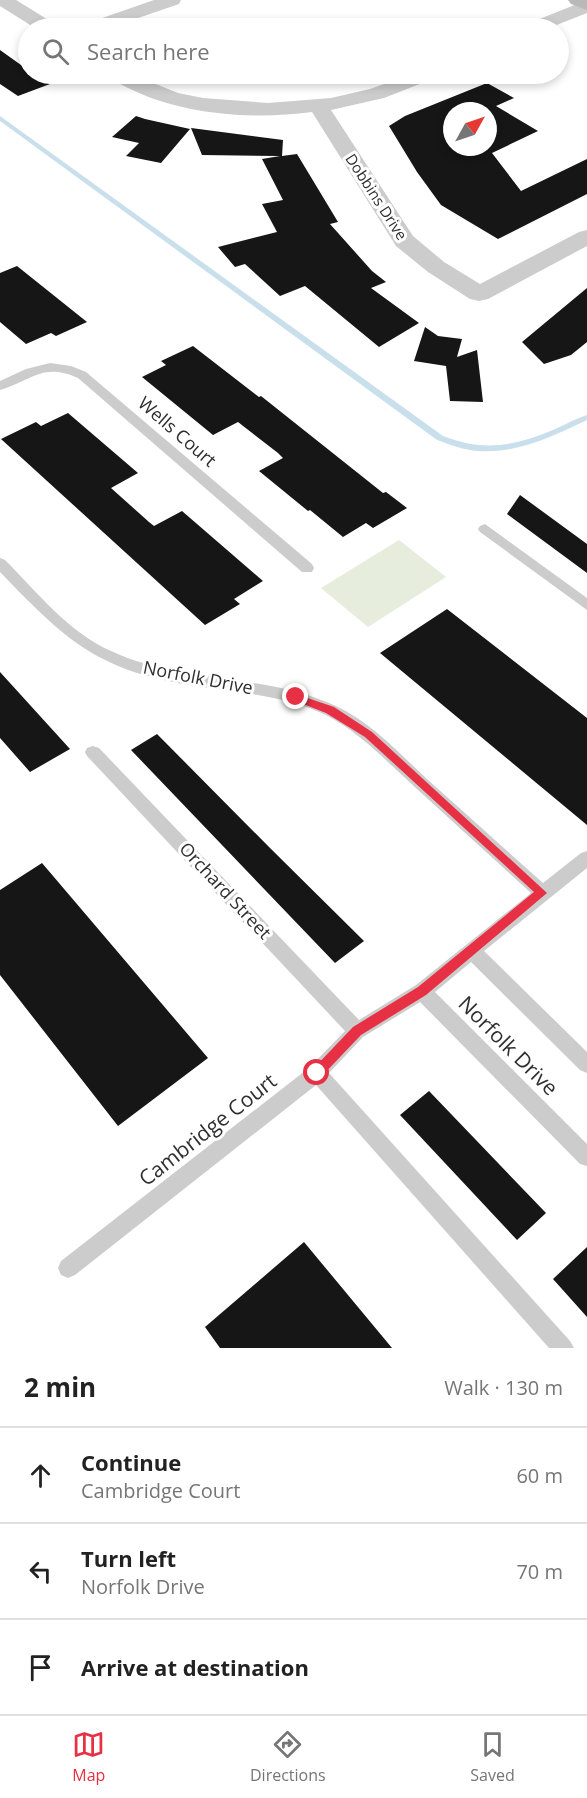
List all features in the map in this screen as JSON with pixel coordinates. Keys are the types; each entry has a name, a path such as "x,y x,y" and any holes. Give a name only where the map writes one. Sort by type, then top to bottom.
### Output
{"main road":[{"path":"578,0 587,5"}],"street":[{"path":"3,0 32,18"},
{"path":"121,18 172,0"},
{"path":"557,18 587,5"},
{"path":"139,84 152,90 207,104 266,109 318,106 374,94 401,84"},
{"name":"Dobbins Drive","path":"318,106 404,241 436,267 479,294 587,237"}],"lane":[{"name":"Wells Court","path":"3,380 42,367 69,368 82,375 308,568"},
{"path":"485,529 587,605"},
{"name":"Norfolk Drive","path":"0,563 62,626 83,643 106,656 165,674 296,697 330,710 368,734 542,893"},
{"name":"Orchard Street","path":"93,752 357,1031"},
{"name":"Cambridge Court","path":"68,1268 317,1073 357,1031 422,991 587,858"},
{"path":"472,951 587,1064"},
{"name":"Norfolk Drive","path":"422,991 587,1157"},
{"path":"317,1073 563,1348"}],"green space":[{"path":"399,540 446,577 368,627 321,588"}],"building":[{"path":"0,50 18,63 18,84 50,84 18,96 0,84"},
{"path":"489,84 514,98 497,106 497,102 443,102 443,156 494,156 521,191 587,159 587,194 498,239 441,205 417,172 389,126 405,116"},
{"path":"497,107 538,131 497,151"},
{"path":"136,116 190,129 161,163 126,156 139,143 112,137"},
{"path":"191,128 283,140 282,156 297,154 338,222 330,224 372,271 386,282 371,288 419,323 379,347 305,286 280,296 245,264 235,267 218,247 277,232 262,204 283,200 262,159 280,156 202,155"},
{"path":"17,266 87,322 56,336 51,333 26,344 0,322 0,273"},
{"path":"587,288 587,342 571,355 544,364 522,342"},
{"path":"425,327 438,336 462,339 457,357 477,350 483,402 450,401 446,366 414,361"},
{"path":"193,346 259,397 261,396 383,493 386,492 407,508 373,528 366,523 343,537 310,510 308,511 259,471 283,458 278,453 238,422 213,435 142,377 166,365 161,361"},
{"path":"68,413 138,473 111,488 149,522 154,526 182,511 263,581 234,599 240,604 205,625 1,439 36,422 41,426"},
{"path":"520,495 587,544 587,573 507,514"},
{"path":"447,609 587,718 587,825 380,653"},
{"path":"0,672 70,749 30,772 0,738"},
{"path":"157,734 364,941 335,963 131,750"},
{"path":"42,863 208,1058 118,1126 0,975 0,890"},
{"path":"429,1091 546,1213 517,1240 400,1115"},
{"path":"304,1242 392,1348 220,1348 205,1327"},
{"path":"587,1247 587,1317 553,1279"}],"waterway":[{"path":"0,118 440,438 459,445 478,448 515,446 551,434 587,417"}],"route":[{"path":"296,697 330,710 368,734 542,893 422,991 357,1031 317,1073"}]}
